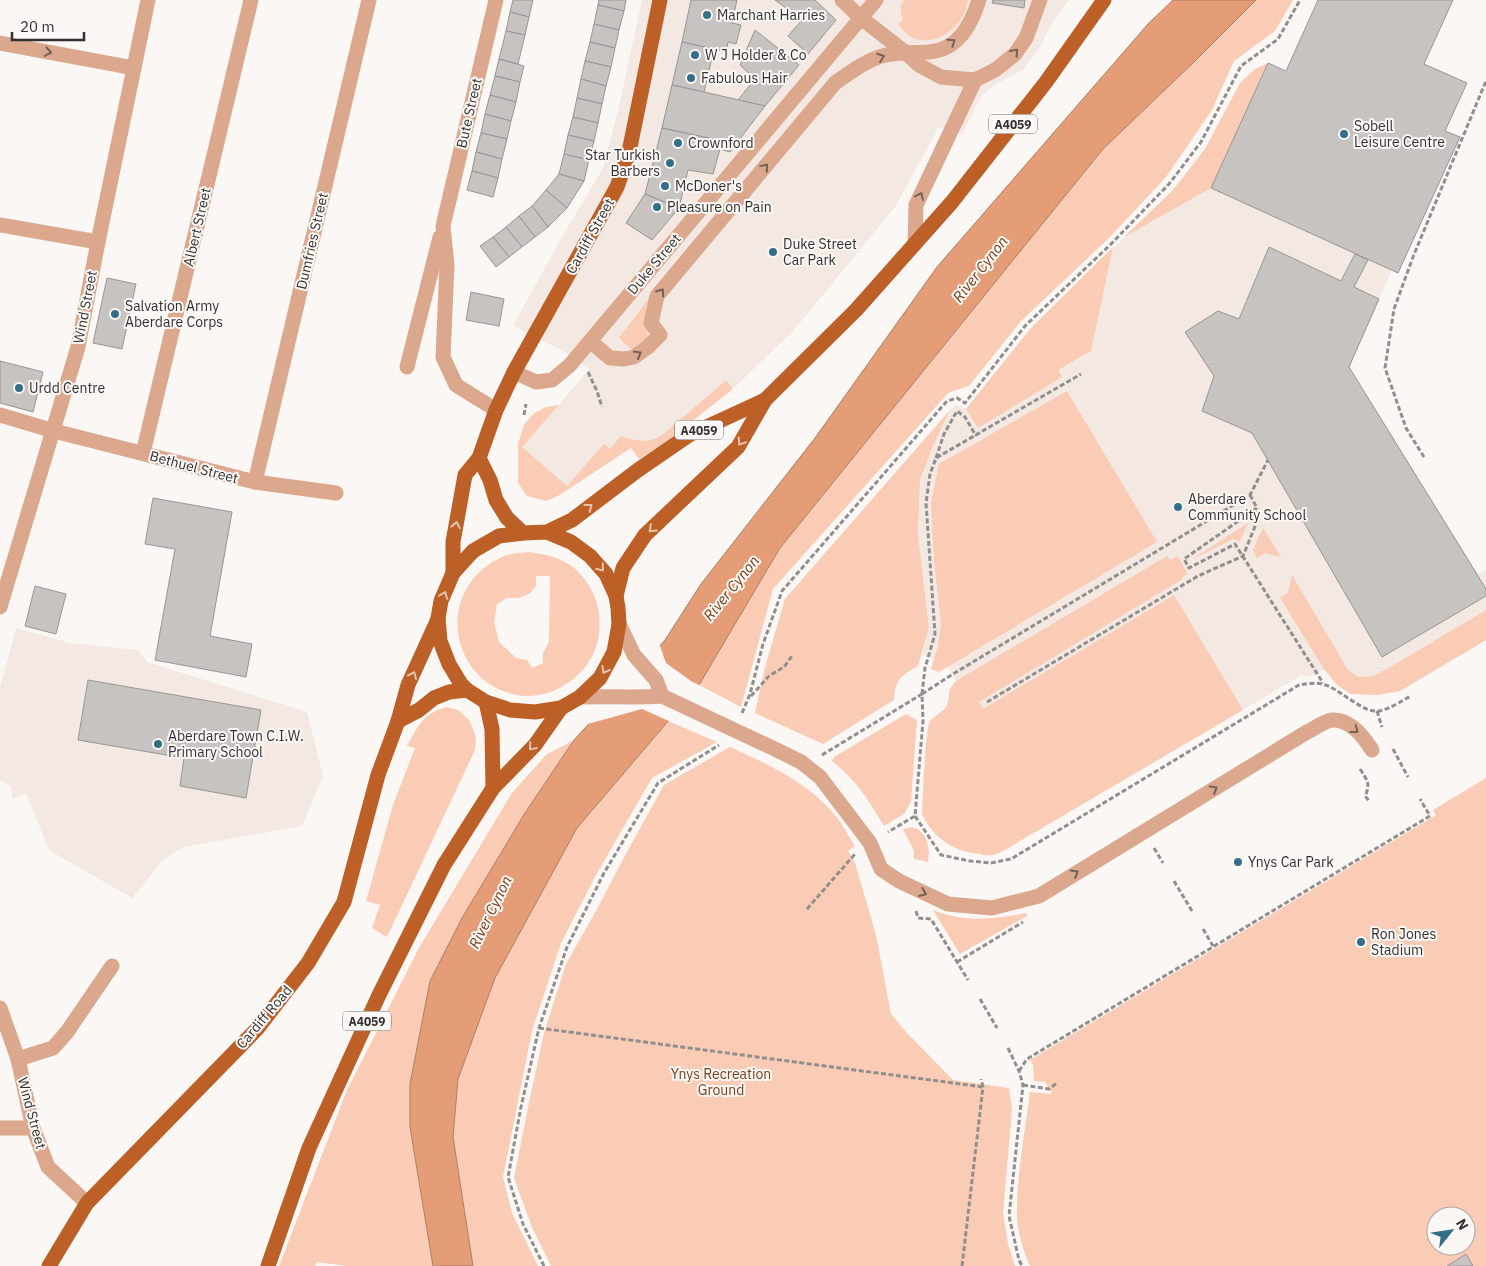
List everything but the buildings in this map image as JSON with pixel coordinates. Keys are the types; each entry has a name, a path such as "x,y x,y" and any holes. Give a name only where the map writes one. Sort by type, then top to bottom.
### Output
{"main road":[{"name":"Cardiff Street","path":"453,573 453,542 465,475 479,458 496,410 514,372 617,187 629,152 660,0"},
{"name":"A4059","path":"616,596 623,568 645,535 738,447 765,400 856,310 952,202 1046,82 1104,0"},
{"name":"A4059","path":"547,532 572,520 638,470 689,435 765,400"},
{"path":"479,458 490,480 496,500 507,518 523,533"},
{"path":"547,532 571,542 590,556 606,574 616,596 619,624 614,652 600,678 580,697 561,708 535,712 510,710 486,702 467,690 461,684 449,664 440,641 438,618 441,601 453,573 473,550 499,536 523,533 547,532"},
{"name":"Cardiff Road","path":"49,1266 87,1203 256,1029 308,963 344,902 378,775 398,721 408,685 438,618"},
{"path":"398,721 419,710 434,698 449,692 467,690"},
{"path":"486,702 492,729 493,788"},
{"name":"A4059","path":"268,1266 309,1148 379,995 444,865 493,788 535,745 561,708"}],"street":[{"name":"Wind Street","path":"0,608 78,347 148,0"},
{"name":"Albert Street","path":"143,453 251,0"},
{"name":"Dumfries Street","path":"254,482 369,0"},
{"name":"Bute Street","path":"407,366 443,226 496,0"},
{"path":"842,0 919,65 941,76 975,80 995,70 1015,54 1026,38 1040,0"},
{"name":"Duke Street","path":"514,372 536,382 552,380 570,365 876,0"},
{"path":"590,341 610,358 624,359 634,357 648,347 660,335 651,323 657,296 835,82 860,66 886,55 932,52 952,44 965,32 975,14 979,0"},
{"path":"0,43 134,68"},
{"path":"915,244 916,204 975,80"},
{"path":"0,225 98,242"},
{"name":"Bute Street","path":"443,226 447,265 443,357 456,385 496,410"},
{"name":"Bethuel Street","path":"0,415 54,431 254,482 336,494"},
{"path":"619,624 634,655 656,680 662,696"},
{"path":"580,697 646,698 662,696 801,762 820,777 870,843 881,869 912,888 948,904 992,908 1038,896 1307,732 1331,720 1342,722 1354,728 1365,739 1372,750"},
{"path":"18,1059 53,1048 67,1032 112,966"},
{"name":"Wind Street","path":"0,1008 18,1059 33,1128 48,1167 87,1203"},
{"path":"0,1128 33,1128"}],"path":[{"path":"742,714 749,699 763,644 782,591 947,401 957,398 965,403 1026,326 1111,244 1169,184 1201,142 1241,66 1278,39 1300,0"},
{"path":"1424,457 1406,428 1385,368 1394,309 1413,257 1486,81"},
{"path":"585,367 597,391 602,407"},
{"path":"936,458 1081,374"},
{"path":"524,415 526,404"},
{"path":"976,436 965,417 957,411 944,434 930,474 926,503 935,634 925,668 922,694 923,721 915,816 941,855 992,863 1011,859 1299,685 1323,684 1370,710 1377,711 1383,710 1411,696"},
{"path":"819,756 1250,495 1268,460"},
{"path":"987,702 1198,576 1243,556 1256,524 1258,508 1250,495"},
{"path":"1258,508 1184,559 1189,568 1234,544 1323,684"},
{"path":"749,699 769,676 784,667 792,656"},
{"path":"1377,711 1382,730"},
{"path":"544,1266 523,1224 508,1177 521,1107 539,1028 567,947 604,873 658,783 724,742"},
{"path":"1392,749 1408,778"},
{"path":"1360,769 1368,781 1369,789 1366,796 1370,802"},
{"path":"1019,1072 1027,1059 1430,816 1420,799"},
{"path":"888,832 915,816"},
{"path":"807,909 859,850"},
{"path":"1174,881 1192,911"},
{"path":"916,909 918,918 931,919 968,980"},
{"path":"1203,929 1213,946"},
{"path":"980,999 997,1028"},
{"path":"539,1028 983,1087"},
{"path":"1008,1048 1023,1085 1009,1216 1022,1266"},
{"path":"962,1266 983,1087 981,1078"},
{"path":"1023,1085 1049,1089 1057,1083"}],"shaded area":[{"path":"642,0 1069,0 1052,24 1038,50 1023,70 998,83 982,95 962,135 939,127 895,207 794,330 733,389 726,380 685,415 663,438 651,446 628,444 566,491 518,483 522,447 590,369 560,349 513,326 559,242 603,168 618,111"},
{"name":"Aberdare Community School","path":"1211,188 1392,270 1349,367 1478,574 1485,570 1486,640 1400,691 1377,695 1351,694 1337,685 1324,669 1311,677 1302,675 1003,851 960,688 945,661 922,655 929,628 918,534 920,480 950,410 956,404 966,409 1031,328 1172,191"},
{"name":"Aberdare Town C.I.W. Primary School","path":"16,628 70,643 138,650 147,662 307,712 323,776 302,826 183,847 163,860 132,898 49,850 26,793 13,799 11,787 0,780 0,688"}],"green space":[{"path":"904,0 968,0 966,10 955,27 938,38 919,40 909,36 898,24 903,20 901,7"},
{"path":"1256,0 1293,0 1275,31 1234,61 1212,110 1166,177 1108,239 1021,321 969,386 948,393 773,589 741,707 699,685 780,548 1103,149"},
{"path":"1268,63 1211,188 1124,237 1172,191 1205,149 1240,83 1255,69"},
{"path":"1113,247 1091,351 1058,370 1062,377 978,428 966,409 1031,328"},
{"path":"650,297 645,317 648,337 644,343 632,350 619,338"},
{"path":"726,380 733,389 666,442 639,459 631,448 558,496 546,501 527,496 518,483 518,444 524,425 533,414 546,407 559,405 522,447 567,486 604,444 610,449 621,436 641,441 656,439"},
{"path":"1067,391 1157,542 939,672 931,669 938,646 941,624 934,561 931,502 939,464"},
{"path":"950,410 920,480 918,534 929,628 918,666 907,672 900,679 894,700 823,744 755,713 765,667 785,599"},
{"path":"1248,523 1240,541 1233,539 1191,560"},
{"path":"1263,528 1281,557 1264,553 1257,558 1253,550"},
{"path":"528,552 564,561 574,568 586,581 594,596 599,612 600,628 597,644 590,660 580,673 557,689 532,696 502,690 482,678 468,661 459,640 458,618 463,596 476,576 500,558","holes":["536,576 550,576 549,642 543,653 543,663 532,668 527,660 516,658 499,642 494,622 497,604 507,598 518,598 529,594 536,586"]},
{"path":"1167,556 1170,560 1178,556 1187,573 1181,580 979,702 983,709 1174,595 1243,710 994,855 970,853 953,847 938,837 922,814 928,727 930,721 946,707 950,691 956,681"},
{"path":"1292,575 1348,670 1358,677 1373,676 1389,668 1486,610 1486,640 1400,691 1377,695 1351,694 1337,685 1324,669 1280,598 1288,593"},
{"path":"446,707 458,710 469,720 476,737 475,750 387,937 372,928 380,905 366,901 393,805 415,748 407,746 426,717"},
{"path":"906,714 917,720 911,802 904,814 884,826 861,791 832,761 834,757"},
{"path":"668,721 717,742 652,778 596,875 561,943 532,1031 503,1177 512,1213 538,1266 473,1266 453,1137 458,1079 495,978 577,828"},
{"path":"574,740 525,813 462,918 430,981 410,1084 410,1127 433,1266 347,1266 317,1262 315,1266 279,1266 347,1090 419,948 512,793 546,755"},
{"name":"Ynys Recreation Ground","path":"730,747 776,769 805,787 830,810 841,823 855,846 848,851 855,863 876,935 891,1014 953,1080 1009,1088 1012,1110 1003,1213 1008,1244 1015,1266 551,1266 532,1227 514,1178 544,1033 566,964 664,785"},
{"name":"Ron Jones Stadium","path":"1486,778 1486,1266 1030,1266 1022,1243 1017,1218 1021,1155 1030,1092 1052,1094 1045,1082 1034,1081 1033,1065 1030,1060 1436,815 1433,810"},
{"path":"912,827 921,832 927,841 929,851 928,862 914,859 914,851 903,829"},
{"path":"933,910 957,917 980,919 1026,913 1027,916 960,954"}],"water":[{"name":"River Cynon","path":"1173,0 1256,0 1103,149 780,548 699,685 577,828 495,978 458,1079 453,1137 473,1266 433,1266 410,1127 410,1084 430,981 462,918 525,813 574,740 665,640 701,584 815,438 937,267 1148,24"}],"pier":[{"path":"659,643 666,663 701,686 671,722 642,709 584,725"}],"place":[{"name":"Marchant Harries","path":"707,15"},
{"name":"W J Holder & Co","path":"695,55"},
{"name":"Fabulous Hair","path":"691,78"},
{"name":"Sobell Leisure Centre","path":"1344,134"},
{"name":"Crownford","path":"678,143"},
{"name":"Star Turkish Barbers","path":"670,163"},
{"name":"McDoner's","path":"665,186"},
{"name":"Pleasure on Pain","path":"657,207"},
{"name":"Duke Street Car Park","path":"773,252"},
{"name":"Salvation Army Aberdare Corps","path":"115,314"},
{"name":"Urdd Centre","path":"19,388"},
{"name":"Aberdare Community School","path":"1178,507"},
{"name":"Aberdare Town C.I.W. Primary School","path":"158,744"},
{"name":"Ynys Car Park","path":"1238,862"},
{"name":"Ron Jones Stadium","path":"1361,942"}]}
